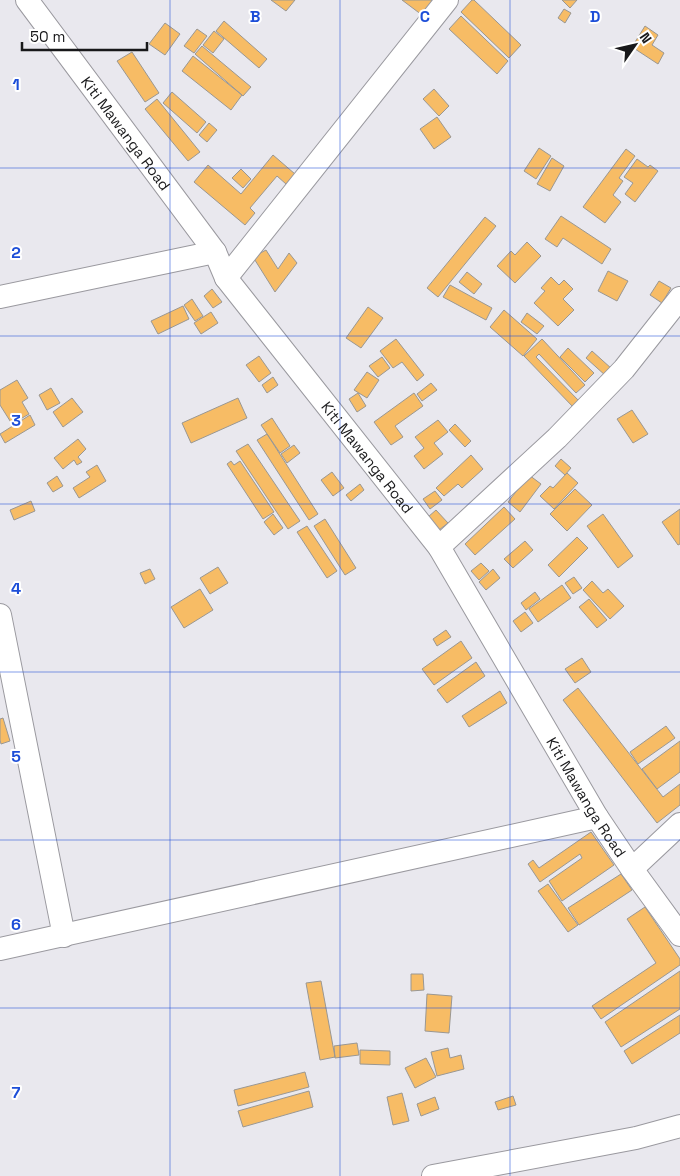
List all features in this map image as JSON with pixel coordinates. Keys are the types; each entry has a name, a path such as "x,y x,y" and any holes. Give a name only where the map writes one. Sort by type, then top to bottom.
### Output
{"street":[{"name":"Kiti Mawanga Road","path":"27,0 215,252 226,278 439,547 597,816 632,869 680,934"},
{"path":"226,278 447,0"},
{"path":"0,297 215,252"},
{"path":"439,547 557,438 624,369 680,298"},
{"path":"0,615 64,936"},
{"path":"0,949 597,816"},
{"path":"632,869 680,824"},
{"path":"433,1176 636,1138 680,1126"}],"building":[{"path":"271,0 295,0 286,11"},
{"path":"402,0 431,0 437,4 426,18"},
{"path":"472,0 521,45 509,58 461,12"},
{"path":"562,0 577,0 570,8"},
{"path":"564,9 571,13 565,23 558,18"},
{"path":"461,16 508,61 497,74 449,29"},
{"path":"224,21 267,59 259,68 216,31"},
{"path":"165,23 180,34 165,55 149,44"},
{"path":"645,26 658,35 652,45 664,53 658,64 632,47"},
{"path":"197,29 207,36 194,53 184,46"},
{"path":"214,31 224,39 213,53 203,45"},
{"path":"202,46 251,87 243,96 195,54"},
{"path":"132,52 159,93 145,102 117,61"},
{"path":"193,56 242,95 231,110 182,71"},
{"path":"434,89 449,106 439,116 423,99"},
{"path":"172,92 206,122 197,133 163,103"},
{"path":"157,99 200,152 188,161 145,109"},
{"path":"437,117 451,137 434,149 420,129"},
{"path":"209,123 217,130 207,142 199,135"},
{"path":"539,148 551,156 536,179 524,171"},
{"path":"626,149 635,156 619,178 623,181 613,195 621,202 605,223 583,207"},
{"path":"273,155 295,174 286,184 277,176 250,208 255,213 245,225 194,182 208,165 241,194"},
{"path":"552,158 564,166 550,191 537,184"},
{"path":"637,159 658,171 635,202 625,194 633,183 624,177"},
{"path":"241,169 251,179 243,188 232,178"},
{"path":"561,216 611,249 602,264 563,238 557,247 545,239"},
{"path":"485,217 496,226 438,297 427,288"},
{"path":"527,242 541,256 515,283 497,266 511,251 515,255"},
{"path":"266,250 278,269 289,253 297,263 275,292 253,257"},
{"path":"608,271 628,281 617,301 598,291"},
{"path":"467,272 482,284 474,294 459,282"},
{"path":"551,277 559,285 564,280 573,289 563,299 574,310 558,326 534,303 545,291 541,288"},
{"path":"659,281 671,288 662,303 650,295"},
{"path":"450,285 492,308 486,320 443,297"},
{"path":"212,289 222,302 213,308 204,296"},
{"path":"192,299 203,316 195,321 184,305"},
{"path":"183,306 189,319 158,334 151,321"},
{"path":"368,307 383,318 361,348 346,338"},
{"path":"504,310 537,339 523,356 490,327"},
{"path":"211,312 218,323 201,334 194,323"},
{"path":"527,313 544,326 537,334 521,322"},
{"path":"396,339 424,375 417,381 402,362 393,368 380,351"},
{"path":"542,339 585,385 576,393 539,354 536,357 580,402 574,408 524,356"},
{"path":"568,348 594,373 585,382 560,357"},
{"path":"592,351 612,369 606,376 586,358"},
{"path":"259,356 271,373 259,382 246,365"},
{"path":"382,357 390,368 378,377 369,366"},
{"path":"367,372 379,380 367,398 354,390"},
{"path":"273,377 278,385 267,393 262,385"},
{"path":"17,380 28,398 22,402 29,414 12,424 0,405 0,390"},
{"path":"431,383 437,390 422,401 417,394"},
{"path":"51,388 60,403 47,410 39,395"},
{"path":"358,393 366,406 357,412 349,399"},
{"path":"414,393 423,406 395,426 403,437 391,445 374,422"},
{"path":"72,398 83,412 63,427 53,412"},
{"path":"238,398 247,418 191,443 182,423"},
{"path":"632,410 648,434 633,443 617,419"},
{"path":"30,415 35,425 5,443 0,434"},
{"path":"272,418 290,446 280,453 261,425"},
{"path":"438,420 448,432 434,443 443,454 424,469 414,456 424,448 415,437"},
{"path":"455,424 471,441 465,447 449,430"},
{"path":"267,434 318,514 309,520 257,440"},
{"path":"78,439 86,449 78,457 82,462 77,465 74,460 63,469 54,458"},
{"path":"248,444 300,521 288,529 236,451"},
{"path":"294,445 300,453 287,463 281,454"},
{"path":"471,455 483,469 462,488 458,484 444,496 436,488"},
{"path":"561,459 571,468 565,475 555,466"},
{"path":"231,461 234,465 240,461 274,512 263,519 227,464"},
{"path":"97,465 106,481 79,498 73,488 90,477 86,472"},
{"path":"332,472 344,488 333,496 321,480"},
{"path":"567,473 578,483 554,509 540,496 550,486 553,488"},
{"path":"529,475 541,484 520,512 508,502"},
{"path":"57,476 63,486 53,492 47,483"},
{"path":"360,484 364,490 351,501 346,495"},
{"path":"575,489 592,505 567,531 550,514"},
{"path":"435,491 442,500 430,509 423,499"},
{"path":"31,501 35,511 14,520 10,510"},
{"path":"504,507 515,519 475,555 465,544"},
{"path":"680,509 680,544 678,545 662,522"},
{"path":"436,510 448,523 439,530 428,517"},
{"path":"273,514 283,528 274,535 264,522"},
{"path":"603,514 633,556 618,568 587,526"},
{"path":"325,519 356,568 345,575 314,526"},
{"path":"307,526 337,571 327,578 297,532"},
{"path":"577,537 588,548 559,577 548,565"},
{"path":"525,541 533,550 513,568 504,559"},
{"path":"481,563 489,571 479,580 471,571"},
{"path":"218,567 228,583 210,594 200,578"},
{"path":"150,569 155,579 145,584 140,573"},
{"path":"493,569 500,578 486,590 479,582"},
{"path":"574,577 582,588 573,594 565,583"},
{"path":"592,581 603,593 608,589 624,606 610,619 583,590"},
{"path":"562,585 571,598 538,622 529,609"},
{"path":"200,589 213,610 184,628 171,607"},
{"path":"535,592 540,599 526,610 521,603"},
{"path":"589,599 607,620 597,628 579,607"},
{"path":"525,612 533,623 521,632 513,621"},
{"path":"446,630 451,637 437,646 433,639"},
{"path":"461,641 472,658 434,685 422,669"},
{"path":"582,658 591,672 575,683 565,669"},
{"path":"476,662 485,676 447,703 437,690"},
{"path":"578,688 663,797 680,784 680,805 657,823 563,700"},
{"path":"500,691 507,703 469,727 462,716"},
{"path":"3,718 10,741 1,744 0,719"},
{"path":"666,726 675,738 638,764 630,752"},
{"path":"680,741 680,772 657,789 642,769"},
{"path":"591,832 614,865 562,901 549,881 582,858 580,854 540,882 528,864 533,860 539,868"},
{"path":"621,874 632,890 579,925 568,908"},
{"path":"548,884 578,925 568,932 538,891"},
{"path":"645,907 680,959 680,965 601,1019 592,1006 656,963 627,919"},
{"path":"680,971 680,1009 621,1047 605,1022"},
{"path":"411,974 423,974 424,990 411,991"},
{"path":"321,981 335,1057 320,1060 306,983"},
{"path":"427,994 452,996 449,1033 425,1031"},
{"path":"680,1015 680,1033 632,1064 624,1051"},
{"path":"357,1043 359,1055 335,1058 334,1046"},
{"path":"448,1048 450,1058 461,1055 464,1069 437,1076 431,1052"},
{"path":"360,1050 390,1051 390,1065 360,1064"},
{"path":"426,1058 436,1077 415,1088 405,1068"},
{"path":"305,1072 309,1087 238,1106 234,1090"},
{"path":"309,1091 313,1107 243,1127 238,1111"},
{"path":"402,1093 409,1121 393,1125 387,1097"},
{"path":"513,1096 516,1105 498,1110 495,1102"},
{"path":"435,1097 439,1109 421,1116 417,1104"}]}
